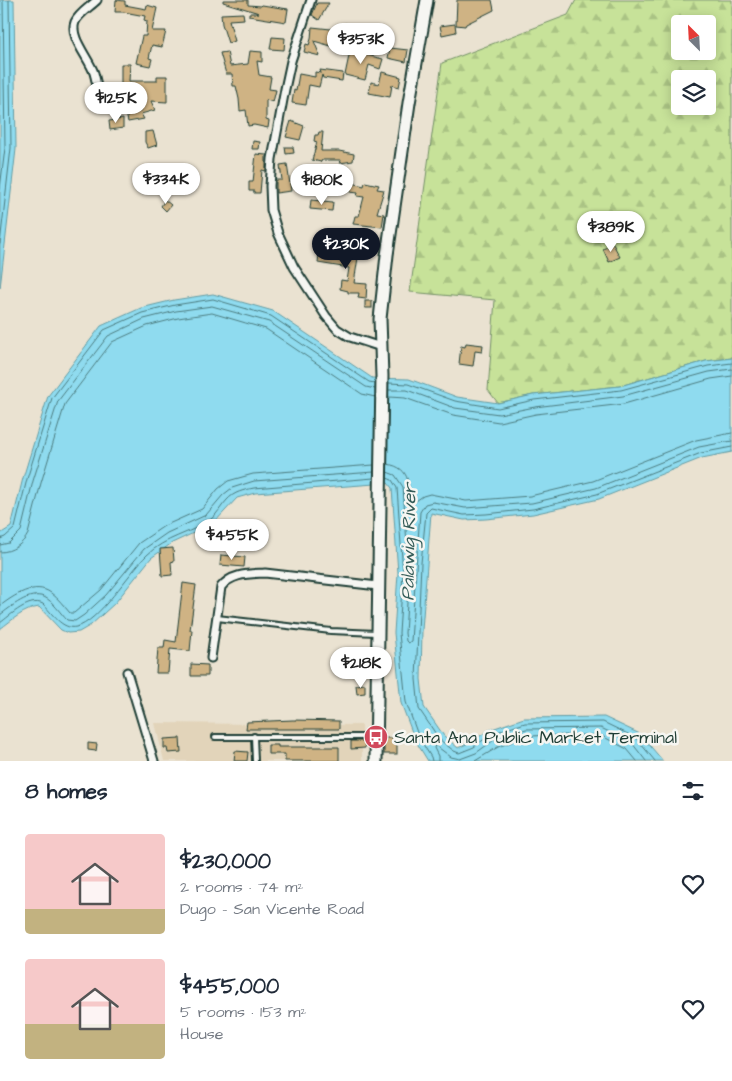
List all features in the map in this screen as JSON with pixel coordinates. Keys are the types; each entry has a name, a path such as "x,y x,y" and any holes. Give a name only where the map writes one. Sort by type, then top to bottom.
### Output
{"main road":[{"path":"376,761 382,376 380,319 387,255 409,102 427,0"}],"street":[{"path":"97,0 80,14 73,32 91,64 100,104"},
{"path":"311,0 291,61 285,89 272,159 271,210 278,234 294,267 326,316 337,329 350,337 381,347"},
{"path":"211,658 221,587 233,577 248,574 294,575 378,586"},
{"path":"126,672 154,761"}],"lane":[{"path":"217,618 331,631 378,633"},
{"path":"254,736 255,761"},
{"path":"215,737 376,737"}],"shaded area":[{"path":"155,723 362,725 362,761 164,761"}],"green space":[{"path":"576,0 732,0 732,358 706,361 620,386 533,395 498,403 488,390 495,300 410,292 442,63 568,15"}],"water":[{"path":"0,0 14,0 16,149 0,288"},
{"name":"Palawig River","path":"213,294 273,311 372,378 409,379 457,397 498,403 533,395 620,386 706,361 732,358 732,452 702,458 599,499 533,514 464,520 431,513 422,630 421,679 424,707 444,736 458,748 489,730 524,718 604,717 640,734 663,761 428,761 415,740 401,703 394,633 398,573 392,488 388,483 255,493 237,498 213,524 172,543 151,558 115,603 91,625 79,632 68,633 61,630 39,607 23,612 0,629 0,534 11,527 23,478 48,396 101,326 141,308 174,300"}],"building":[{"path":"116,0 125,1 125,5 146,9 147,5 157,8 152,31 166,31 162,47 152,45 149,58 152,59 150,66 136,63 142,36 146,36 147,21 144,20 145,16 115,12"},
{"path":"223,0 248,0 248,5 288,9 286,22 249,16 249,13 259,13 223,2"},
{"path":"457,0 492,0 494,10 465,26 456,25"},
{"path":"317,3 329,3 319,20 312,15"},
{"path":"243,13 244,19 229,20 235,41 228,43 221,14"},
{"path":"345,23 351,26 348,32 342,30"},
{"path":"455,24 456,32 442,35 440,26"},
{"path":"312,27 340,30 331,46 314,41 320,56 304,52 306,44 309,45 311,39"},
{"path":"353,31 360,33 357,41 350,38"},
{"path":"272,37 285,38 284,50 270,49"},
{"path":"390,48 408,50 406,62 388,58"},
{"path":"250,51 262,52 262,62 257,61 259,75 271,77 269,89 276,90 273,102 266,100 268,128 254,125 248,126 246,110 240,111 236,86 233,86 232,74 226,74 220,53 227,52 230,66 248,64"},
{"path":"350,51 383,59 380,69 369,65 365,80 345,75"},
{"path":"121,64 130,64 129,81 157,81 157,76 167,76 167,102 151,101 155,110 141,114 144,119 128,122 126,113 139,110 140,112 137,90 122,90 122,94 115,95 114,88 121,88"},
{"path":"320,70 343,73 342,81 323,78 322,75 319,87 309,85 306,105 292,103 299,74 315,77 315,72 321,73"},
{"path":"382,72 401,77 399,87 392,85 390,97 369,93 371,82 379,84"},
{"path":"123,119 123,128 110,130 109,121"},
{"path":"291,121 304,126 300,140 286,137"},
{"path":"153,131 157,145 148,148 145,142 145,132"},
{"path":"319,132 323,132 321,151 339,151 354,154 353,161 340,163 341,160 322,160 321,162 312,160 317,142 314,141 315,135 318,135"},
{"path":"253,141 260,142 259,149 252,149"},
{"path":"285,147 293,147 294,153 286,154"},
{"path":"256,154 266,155 266,171 262,170 260,193 249,191 249,182 253,182"},
{"path":"287,164 291,191 276,193 276,180 282,180 280,165"},
{"path":"365,182 379,185 377,189 384,190 377,213 384,214 382,227 353,224 355,216 359,216 364,197 357,196 358,193 350,192 352,183 364,186"},
{"path":"165,200 171,205 166,211 161,206"},
{"path":"311,200 333,202 332,211 310,209"},
{"path":"613,244 620,257 609,262 603,249"},
{"path":"342,249 359,251 354,283 367,284 366,299 358,298 359,293 348,293 348,291 340,289 341,280 347,281 349,268 318,263 319,253 341,256"},
{"path":"365,301 372,301 372,308 365,308"},
{"path":"466,343 483,345 482,352 475,351 473,366 459,364 461,346 465,347"},
{"path":"173,548 172,575 162,576 160,549"},
{"path":"221,555 245,557 244,567 220,565"},
{"path":"183,583 196,585 190,630 192,630 190,651 170,649 168,673 156,673 158,648 164,648 165,640 176,642"},
{"path":"191,664 208,665 208,676 191,676"},
{"path":"365,684 365,693 357,694 356,685"},
{"path":"339,721 339,729 246,729 247,722"},
{"path":"180,738 181,752 168,753 167,748 164,748 164,739"},
{"path":"384,738 397,738 397,754 384,754"},
{"path":"351,741 364,741 365,748 351,749"},
{"path":"88,743 97,744 96,751 88,750"},
{"path":"268,745 278,745 278,747 339,747 339,761 285,761 285,754 268,754"},
{"path":"235,751 248,752 247,761 234,761"}],"place":[{"name":"Santa Ana Public Market Terminal","path":"376,737"}]}
